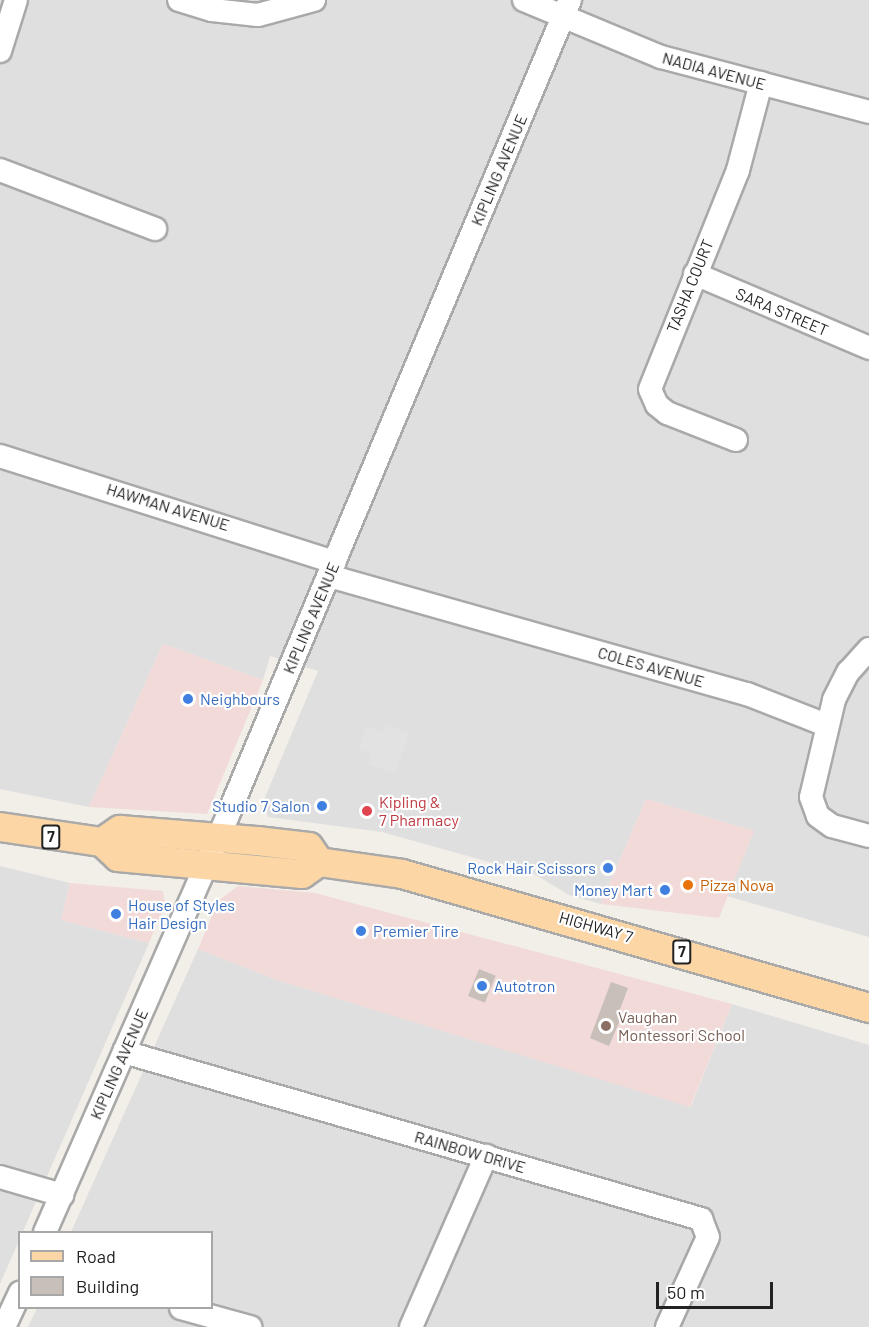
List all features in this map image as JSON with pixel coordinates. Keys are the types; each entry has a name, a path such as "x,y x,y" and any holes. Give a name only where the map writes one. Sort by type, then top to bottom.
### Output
{"main road":[{"name":"7","path":"0,827 102,842 118,857 302,874 319,862"},
{"name":"HIGHWAY 7","path":"102,842 120,830 218,837 309,847 319,862 402,874 451,886 869,1008"}],"street":[{"path":"0,51 16,0"},
{"path":"178,0 212,10 258,15 314,0"},
{"name":"NADIA AVENUE","path":"524,0 566,9 650,54 869,112"},
{"name":"KIPLING AVENUE","path":"46,1231 218,837 566,9"},
{"name":"TASHA COURT","path":"736,440 667,413 657,405 650,390 694,274 738,170 761,83"},
{"path":"0,170 154,228"},
{"name":"SARA STREET","path":"694,274 869,348"},
{"name":"HAWMAN AVENUE","path":"0,456 332,569"},
{"name":"COLES AVENUE","path":"332,569 747,694 826,725"},
{"path":"869,649 841,684 826,725 813,807 832,826 869,836"},
{"name":"RAINBOW DRIVE","path":"124,1052 701,1219 708,1237 667,1327"},
{"path":"411,1327 486,1156"},
{"path":"0,1177 62,1195"},
{"path":"4,1327 18,1296"},
{"path":"185,1309 250,1327"}],"shaded area":[{"path":"0,0 869,0 869,937 727,896 754,831 646,799 601,904 569,895 536,875 382,832 268,817 263,802 318,671 270,656 263,680 163,644 89,807 0,789"},
{"path":"163,644 263,680 207,814 89,807"},
{"path":"386,724 410,733 394,774 369,764 372,755 358,749 367,726 383,733"},
{"path":"646,799 754,831 719,918 601,904"},
{"path":"0,866 70,883 61,920 149,943 23,1231 18,1231 18,1243 0,1284"},
{"path":"70,883 163,891 165,905 149,943 61,920"},
{"path":"238,886 315,893 732,1004 690,1107 277,980 198,949 218,901"},
{"path":"198,949 277,980 691,1106 732,1004 869,1045 869,1327 28,1327 37,1309 213,1309 213,1231 71,1231"}],"building":[{"name":"Autotron","path":"479,969 496,976 485,1003 468,996"},
{"name":"Vaughan Montessori School","path":"611,982 628,988 619,1012 623,1013 609,1046 590,1038"}],"place":[{"name":"Neighbours","path":"188,699"},
{"name":"Studio 7 Salon","path":"322,806"},
{"name":"Kipling & 7 Pharmacy","path":"367,811"},
{"name":"Rock Hair Scissors","path":"608,868"},
{"name":"Pizza Nova","path":"688,885"},
{"name":"Money Mart","path":"665,890"},
{"name":"House of Styles Hair Design","path":"116,914"},
{"name":"Premier Tire","path":"361,931"},
{"name":"Autotron","path":"482,986"},
{"name":"Vaughan Montessori School","path":"606,1026"}]}
